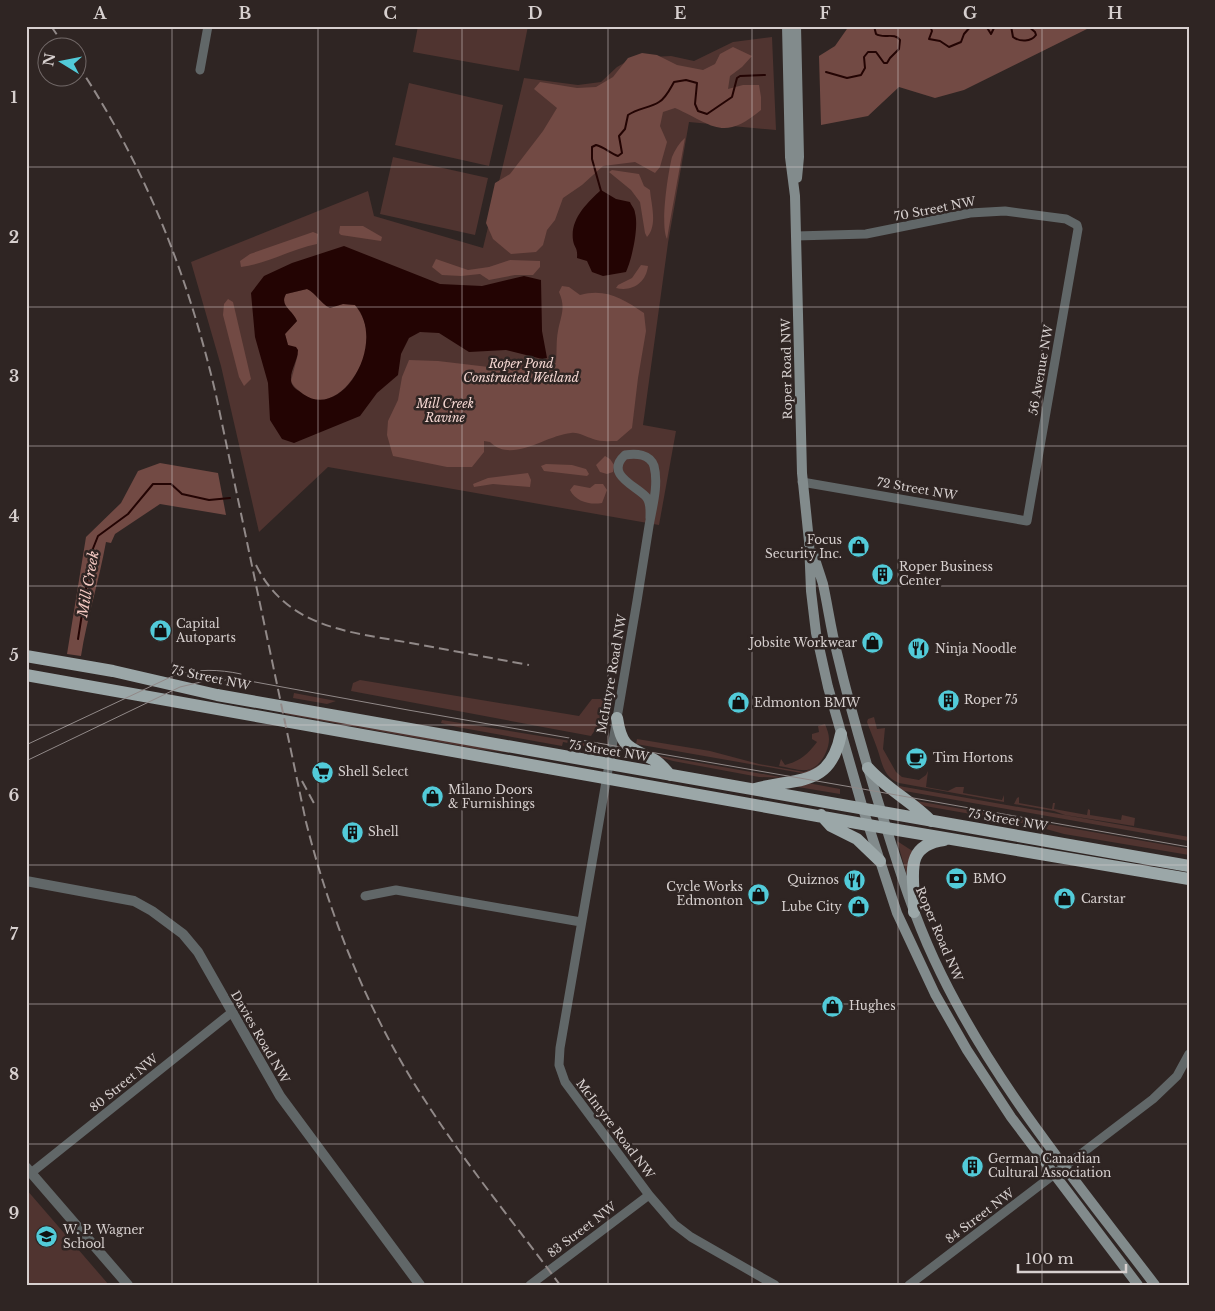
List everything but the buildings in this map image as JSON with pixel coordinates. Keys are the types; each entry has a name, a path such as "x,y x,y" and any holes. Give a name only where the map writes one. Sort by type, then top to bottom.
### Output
{"main road":[{"name":"Roper Road NW","path":"787,26 790,157 795,196 802,482 809,541 810,591 828,688 863,809 897,914 918,960 954,1028 991,1088 1138,1285"},
{"name":"Roper Road NW","path":"795,196 799,157 796,26"},
{"name":"Roper Road NW","path":"809,541 822,584 831,631 881,813 914,912 936,964 968,1026 995,1069 1065,1167 1155,1285"},
{"name":"75 Street NW","path":"26,656 113,671 217,695 608,771 868,825 1189,879"},
{"name":"75 Street NW","path":"26,675 608,771 670,775 1189,866"},
{"path":"617,718 625,743 637,753 658,762 670,775"},
{"path":"752,790 775,783 804,779 820,773 832,762 838,749 841,734"},
{"path":"868,768 887,787 917,807 932,821"},
{"path":"822,815 831,826 857,839 880,861"},
{"path":"914,912 913,869 918,853 930,842 954,838"}],"street":[{"path":"200,70 208,26"},
{"name":"70 Street NW","path":"796,236 866,234 970,213 1005,211 1066,219 1077,224"},
{"name":"56 Avenue NW","path":"1027,521 1078,235 1077,224"},
{"name":"McIntyre Road NW","path":"650,518 650,506 647,498 624,481 620,473 620,464 625,455 634,453 650,459 654,465 655,489 559,1053 560,1072 565,1082 649,1195 674,1224 686,1234 717,1253 775,1285"},
{"name":"72 Street NW","path":"802,482 1027,521"},
{"name":"Davies Road NW","path":"26,881 134,901 144,906 188,939 198,952 231,1013 288,1110 420,1285"},
{"path":"365,896 396,890 582,922"},
{"name":"80 Street NW","path":"29,1170 231,1013"},
{"name":"84 Street NW","path":"909,1285 1162,1092 1177,1076 1189,1054"},
{"path":"29,1170 128,1285"},
{"name":"83 Street NW","path":"530,1285 649,1195"}],"green space":[{"path":"418,26 528,26 519,71 413,52"},
{"path":"849,26 1093,26 964,90 935,98 899,87 868,116 821,125 819,56 835,46"},
{"name":"Roper Pond Constructed Wetland","path":"772,37 776,130 689,122 668,243 643,425 676,431 659,525 328,467 259,532 221,366 191,262 368,191 374,216 483,248 524,78 578,85 601,82 617,67 633,58 671,56 694,61 733,42"},
{"path":"733,47 752,56 730,76 728,89 743,85 759,85 761,110 737,126 727,128 709,125 675,108 663,112 660,126 667,142 660,167 655,173 635,162 603,166 582,185 563,198 555,220 547,230 543,245 536,252 511,254 493,239 486,223 495,183 510,174 543,131 557,108 534,89 540,82 577,88 596,87 613,77 628,58 642,53 657,55 677,65 703,70 715,64 720,54"},
{"path":"409,83 503,105 489,166 395,145"},
{"path":"685,138 667,239 664,211 672,157 679,144"},
{"path":"393,157 488,178 475,235 380,214"},
{"path":"612,170 639,174 644,186 650,190 653,221 647,237 640,202 631,190 609,172"},
{"path":"340,226 363,226 382,237 381,241 341,235 339,233"},
{"path":"313,232 318,234 317,244 260,263 241,267 240,261 250,254"},
{"path":"436,259 468,270 489,267 510,260 540,261 540,267 533,275 515,275 489,280 480,274 442,275 432,267"},
{"path":"641,265 648,266 647,272 637,285 627,289 616,288 632,278"},
{"name":"Mill Creek Ravine","path":"562,286 569,287 580,295 598,293 614,296 644,313 646,331 632,428 617,441 599,441 580,434 571,433 519,449 508,450 484,441 484,452 472,467 447,467 393,456 387,435 388,421 398,400 402,377 409,360 438,361 497,368 545,370 556,363 557,335 563,307 559,292"},
{"path":"307,289 330,308 343,304 355,305 365,324 367,346 360,367 345,387 336,395 326,399 315,400 304,395 291,381 298,354 288,345 285,334 297,321 285,305 284,298 286,294"},
{"path":"228,299 233,302 251,379 244,386 239,377 223,315 224,304"},
{"path":"605,456 614,465 613,472 607,474 600,472 596,465"},
{"path":"160,463 218,473 226,515 160,504 115,534 111,543 106,542 81,656 67,654 86,537 121,503 138,471"},
{"path":"546,464 572,465 586,469 589,474 587,476 544,471 541,466"},
{"path":"528,473 531,480 530,487 493,484 474,487 473,484 488,478"},
{"path":"595,484 603,484 607,490 602,503 584,502 570,490 574,485 590,488"},
{"path":"360,680 579,716 592,699 605,699 606,696 609,700 611,713 607,731 595,730 591,736 351,691 353,683"},
{"path":"294,693 336,701 327,704 293,698"},
{"path":"285,711 513,753 478,749 285,714"},
{"path":"874,717 877,729 885,728 883,749 896,772 902,777 919,780 928,771 926,787 948,791 956,787 964,787 963,793 1002,800 1004,795 1004,802 899,783 894,780 886,773 867,722 868,719"},
{"path":"442,720 589,744 589,747 563,742 562,746 457,727 441,723"},
{"path":"825,724 829,735 829,744 823,758 816,766 812,769 804,770 779,766 781,759 785,765 795,762 806,754 817,742 812,739 812,734 819,732 818,726"},
{"path":"637,739 710,751 759,764 804,772 821,765 807,774 636,744"},
{"path":"649,754 786,778 759,777 673,761"},
{"path":"808,783 840,789 840,794 792,786"},
{"path":"899,786 1189,837 1189,841 899,790"},
{"path":"1019,797 1019,803 1052,809 1053,803 1055,803 1054,809 1087,815 1088,809 1090,810 1090,815 1121,820 1122,815 1135,818 1134,826 1065,815 1054,811 1014,804"},
{"path":"911,800 1189,849 1189,855 1064,834 1028,824 925,806"},
{"path":"897,841 914,852 909,882"},
{"name":"W. P. Wagner School","path":"26,1189 109,1285 26,1285"}],"shaded area":[{"path":"601,190 616,199 630,202 636,219 634,243 626,272 603,276 592,272 587,261 577,258 573,240 574,225 577,218 590,200"},
{"path":"344,246 440,284 482,286 524,276 541,280 542,331 547,358 542,359 506,350 469,352 439,333 420,332 409,338 401,354 398,375 377,393 360,416 294,443 282,439 270,420 268,383 255,337 251,293 264,276 292,263","holes":["307,289 330,308 343,304 355,305 364,321 366,338 363,357 356,374 345,388 332,397 318,400 303,394 292,385 291,377 298,350 296,347 288,345 285,334 297,321 285,305 284,298 286,294"]}],"waterway":[{"name":"Mill Creek","path":"826,72 847,78 861,75 865,68 864,57 868,52 876,52 884,63 887,63 899,49 900,40 895,36 876,34 874,26"},
{"name":"Mill Creek","path":"930,26 932,31 929,39 940,41 949,47 961,42 964,34 971,26"},
{"name":"Mill Creek","path":"986,26 991,34 995,26"},
{"name":"Mill Creek","path":"1011,26 1013,37 1025,41 1036,35 1028,26"},
{"name":"Mill Creek","path":"601,191 592,159 592,147 599,146 618,156 622,153 619,136 625,129 628,115 661,100 668,93 674,82 686,80 697,83 695,104 698,111 707,114 732,97 737,78 740,76 765,75"},
{"name":"Mill Creek","path":"78,639 92,551 98,536 128,514 153,484 171,484 182,494 209,500 230,498"}],"tram line":[{"path":"26,745 175,675 208,670 241,674"},
{"path":"26,761 180,687 209,680 244,680 1189,847"}],"railway":[{"path":"51,26 59,38"},
{"path":"88,81 124,143 144,183 178,265 192,307 216,395 306,822 327,896 340,932 370,1002 406,1070 458,1149 560,1285"},
{"path":"256,565 269,587 286,603 304,615 324,624 369,636 529,665"},
{"path":"302,781 316,807"}],"place":[{"name":"Focus Security Inc.","path":"858,547"},
{"name":"Roper Business Center","path":"883,574"},
{"name":"Capital Autoparts","path":"160,631"},
{"name":"Jobsite Workwear","path":"873,643"},
{"name":"Ninja Noodle","path":"919,649"},
{"name":"Roper 75","path":"948,700"},
{"name":"Edmonton BMW","path":"738,703"},
{"name":"Tim Hortons","path":"917,758"},
{"name":"Shell Select","path":"322,772"},
{"name":"Milano Doors & Furnishings","path":"432,797"},
{"name":"Shell","path":"352,832"},
{"name":"BMO","path":"957,879"},
{"name":"Quiznos","path":"855,880"},
{"name":"Cycle Works Edmonton","path":"759,894"},
{"name":"Carstar","path":"1065,899"},
{"name":"Lube City","path":"858,907"},
{"name":"Hughes","path":"833,1006"},
{"name":"German Canadian Cultural Association","path":"972,1166"},
{"name":"W. P. Wagner School","path":"47,1237"}]}
